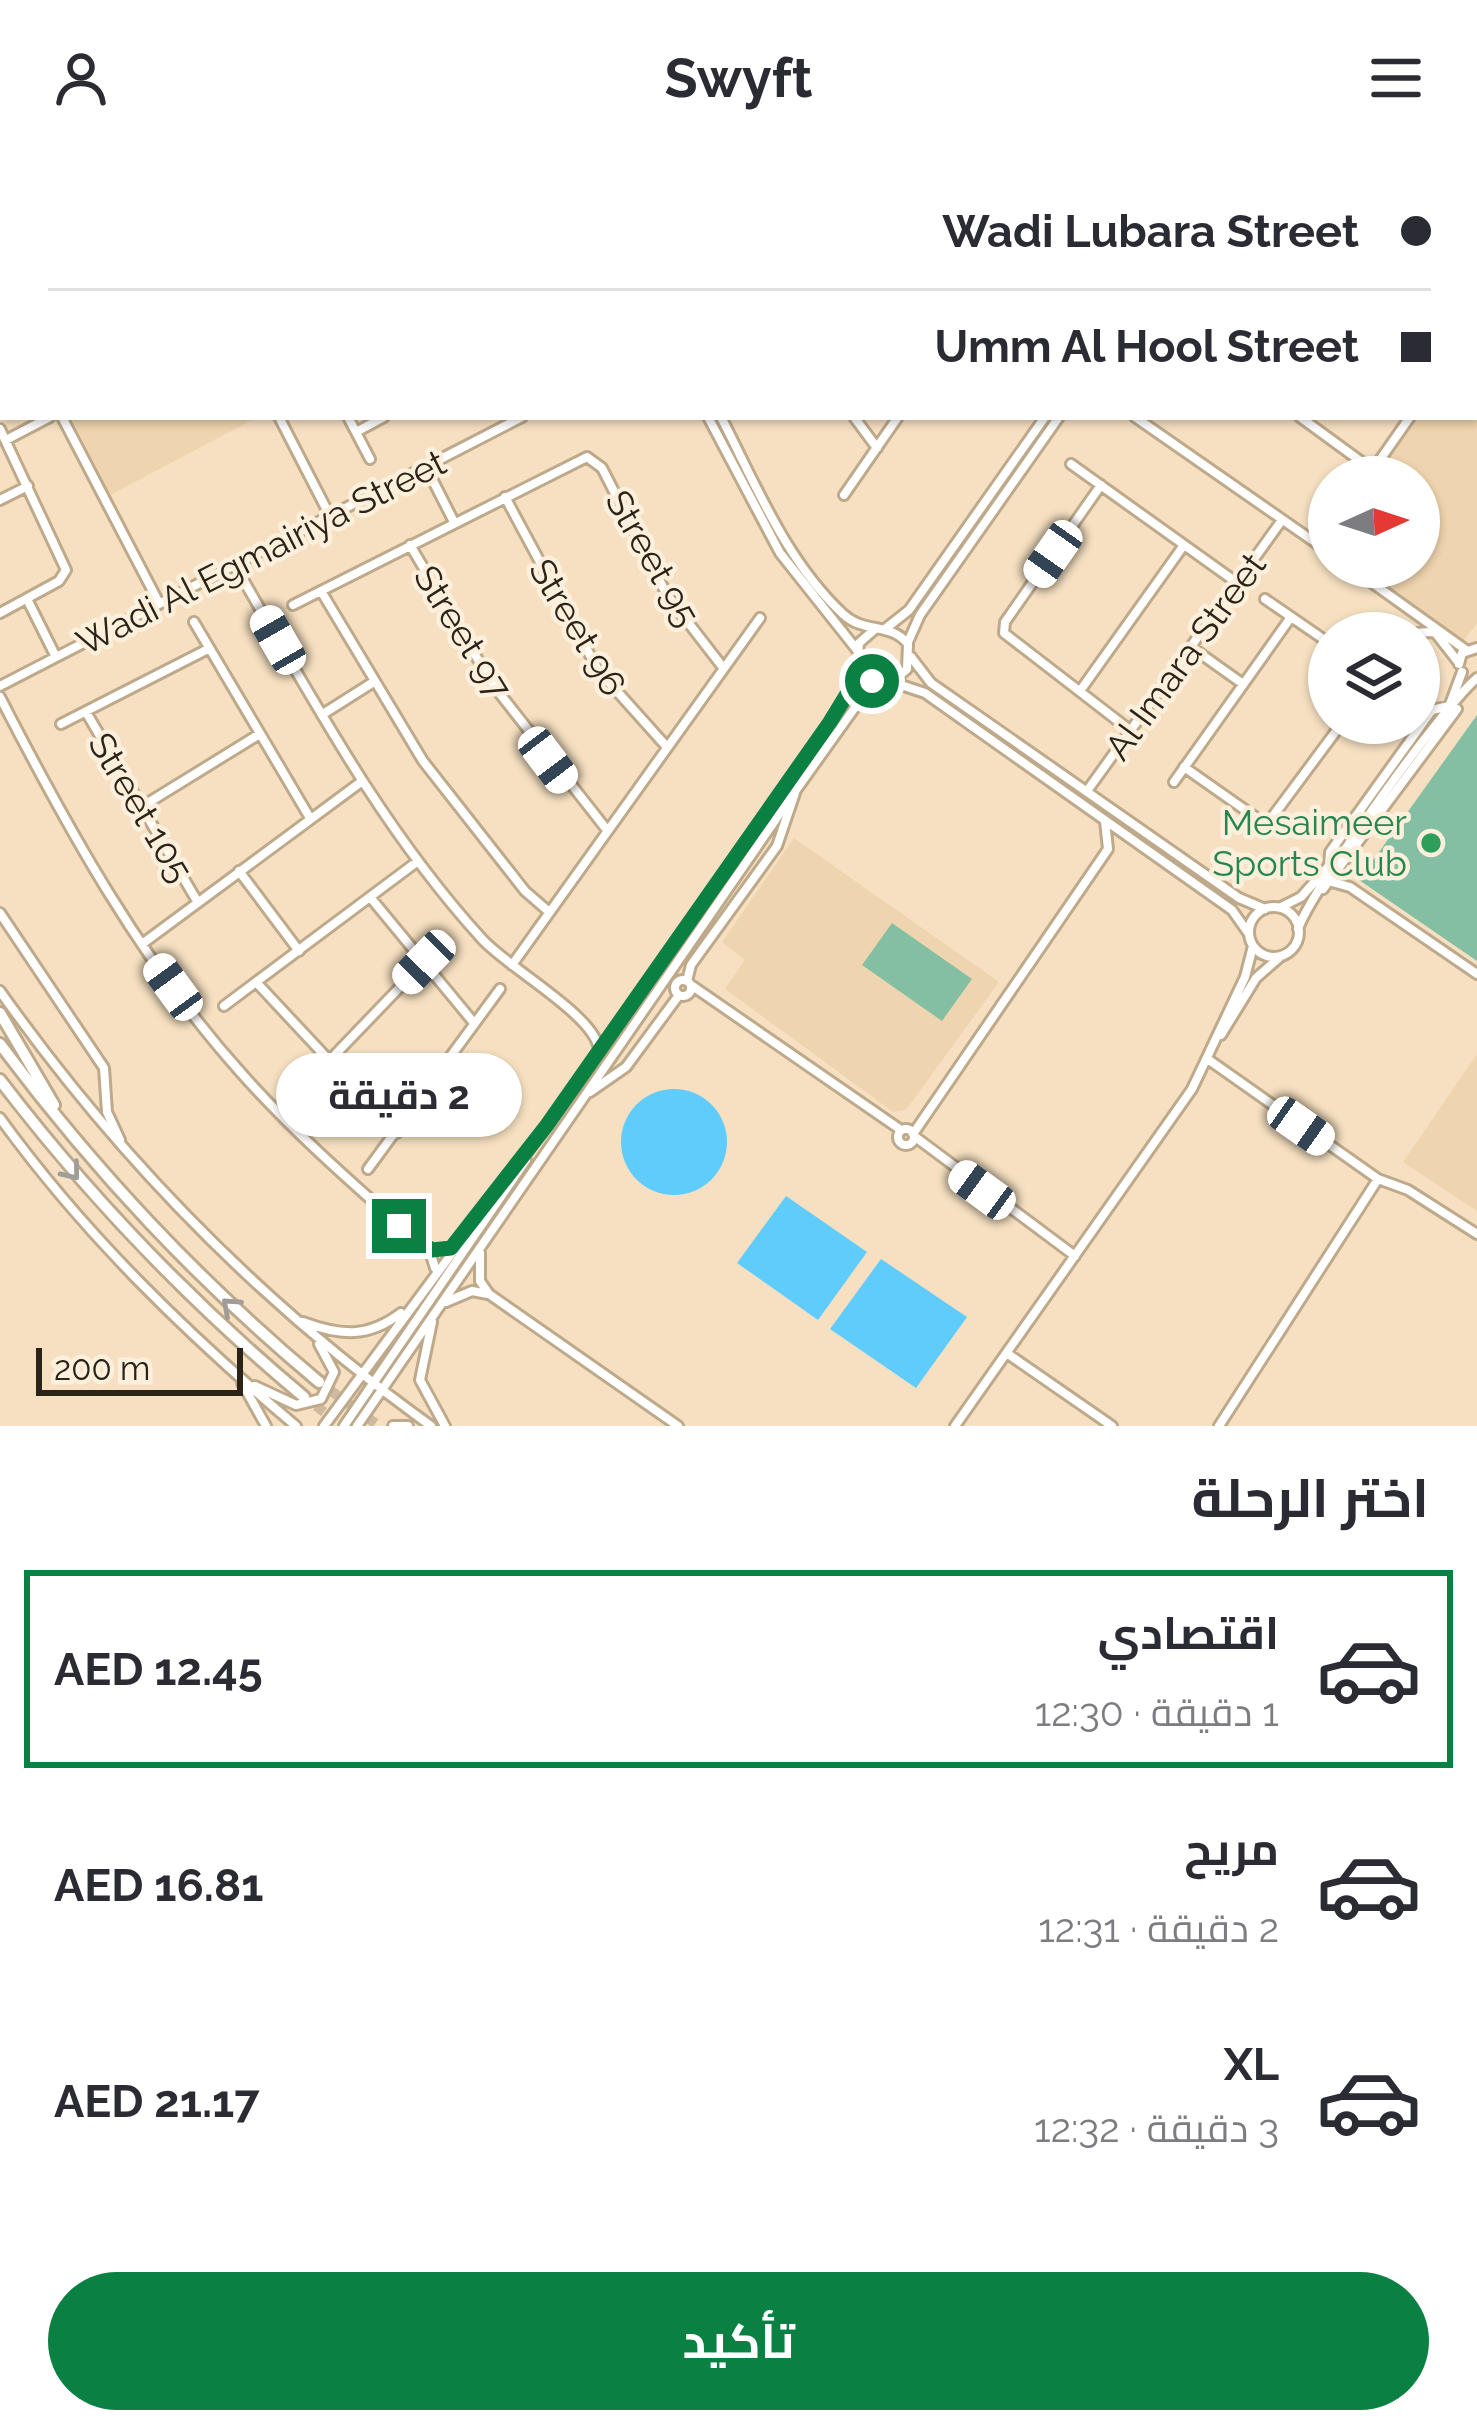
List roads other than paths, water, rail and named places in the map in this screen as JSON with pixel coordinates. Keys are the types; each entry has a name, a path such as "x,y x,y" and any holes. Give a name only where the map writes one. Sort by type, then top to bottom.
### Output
{"highway":[{"path":"0,1013 76,1145"},
{"path":"0,1044 76,1145 196,1275 319,1382"},
{"path":"0,1080 84,1186 162,1272 304,1397"}],"street":[{"path":"6,440 44,420"},
{"path":"64,420 160,603"},
{"path":"280,420 330,515"},
{"path":"350,420 370,459"},
{"path":"356,432 378,420"},
{"name":"Wadi Al Egmairiya Street","path":"0,686 516,420"},
{"path":"357,1426 377,1386 547,1125 846,699 857,650 797,580 710,420"},
{"path":"723,420 805,571 847,618 908,644"},
{"path":"856,420 877,448"},
{"path":"844,495 896,420"},
{"path":"857,650 909,610 1043,420"},
{"path":"892,682 903,675 910,656 908,644 920,615 1056,420"},
{"path":"1140,420 1308,538"},
{"path":"1304,420 1353,456"},
{"path":"1383,456 1408,420"},
{"path":"0,429 67,570 59,580 0,613"},
{"name":"Street 95","path":"293,605 580,458 598,462 667,595 722,665"},
{"path":"1071,464 1236,582"},
{"path":"427,467 454,522"},
{"path":"1101,485 1004,627 1012,643 1131,730"},
{"path":"0,500 28,486"},
{"name":"Street 96","path":"505,497 598,670 666,746"},
{"name":"Al Imara Street","path":"1087,791 1282,520"},
{"name":"Street 97","path":"410,545 493,685 607,830"},
{"path":"1080,691 1184,545"},
{"path":"234,565 361,782 418,861 512,965 589,1025 599,1052"},
{"path":"1381,588 1474,648 1461,667 1440,722"},
{"path":"321,591 372,683 466,820 549,912"},
{"path":"27,598 56,657"},
{"path":"1265,598 1308,629"},
{"path":"1401,602 1412,612"},
{"path":"1174,782 1291,617"},
{"name":"Street 95","path":"512,965 760,618"},
{"path":"194,622 310,818"},
{"path":"1440,640 1461,667 1477,678 1440,723"},
{"path":"1191,647 1243,684"},
{"path":"61,724 208,649"},
{"path":"910,656 932,683 1239,898 1265,909 1279,908 1301,897 1329,866 1342,862"},
{"path":"857,664 866,677 880,683 925,693 1232,910 1253,946 1266,956 1282,956"},
{"path":"322,715 372,683"},
{"path":"341,1426 433,1318 796,790 856,706 880,683"},
{"path":"1217,1041 1256,978 1293,948 1316,892 1451,719 1462,694"},
{"path":"0,698 63,819 142,944 243,1076 422,1245 433,1259 434,1271"},
{"path":"1329,866 1330,852 1432,710 1449,706"},
{"name":"Street 105","path":"86,712 138,808 197,901"},
{"path":"138,808 258,735"},
{"path":"1184,767 1258,819 1270,820 1326,744"},
{"path":"1316,892 1331,882 1425,744"},
{"path":"142,944 361,782"},
{"path":"557,1137 590,1092 626,1067 686,989 691,965 785,832 796,790"},
{"path":"907,1136 1106,850 1110,836 1104,820"},
{"path":"1106,850 1138,843"},
{"path":"224,1006 418,861"},
{"path":"1342,862 1351,887"},
{"path":"239,871 299,951"},
{"path":"1331,882 1351,887 1477,974"},
{"path":"370,898 474,1023"},
{"path":"1279,908 1292,915 1298,928"},
{"path":"1249,934 1253,919 1265,909"},
{"path":"0,914 104,1068 109,1119 132,1160"},
{"path":"955,1426 1175,1117 1217,1041 1253,946"},
{"path":"328,1062 424,962"},
{"path":"256,982 397,1132"},
{"path":"368,1169 500,989"},
{"path":"686,989 907,1136 1075,1256"},
{"path":"0,991 132,1160 296,1320 431,1426"},
{"path":"589,1025 618,1025"},
{"path":"1208,1060 1378,1179 1408,1190 1477,1234"},
{"path":"0,1118 108,1248 238,1377 296,1426"},
{"path":"323,1426 406,1308 547,1125"},
{"path":"1219,1426 1378,1179"},
{"path":"422,1245 451,1248"},
{"path":"480,1252 480,1281 489,1294 678,1426"},
{"path":"444,1302 472,1291 489,1294"},
{"path":"296,1320 335,1333 363,1333 406,1308"},
{"path":"433,1318 420,1380 445,1426"},
{"path":"238,1377 296,1406 314,1404 326,1395 333,1379 332,1364 296,1320"},
{"path":"1008,1354 1112,1426"},
{"path":"341,1426 365,1388 361,1374"},
{"path":"238,1377 266,1426"},
{"path":"392,1426 408,1426"}],"water":[{"path":"674,1089 694,1093 712,1104 723,1122 727,1142 723,1162 712,1180 694,1191 674,1195 654,1191 636,1180 625,1162 621,1142 625,1122 636,1104 654,1093"},
{"path":"786,1196 867,1252 818,1320 737,1263"},
{"path":"881,1259 967,1317 916,1388 830,1329"}],"tunnel":[{"path":"319,1382 379,1426"},
{"path":"304,1397 343,1426"}],"place":[{"name":"Mesaimeer Sports Club","path":"1431,843"}]}
